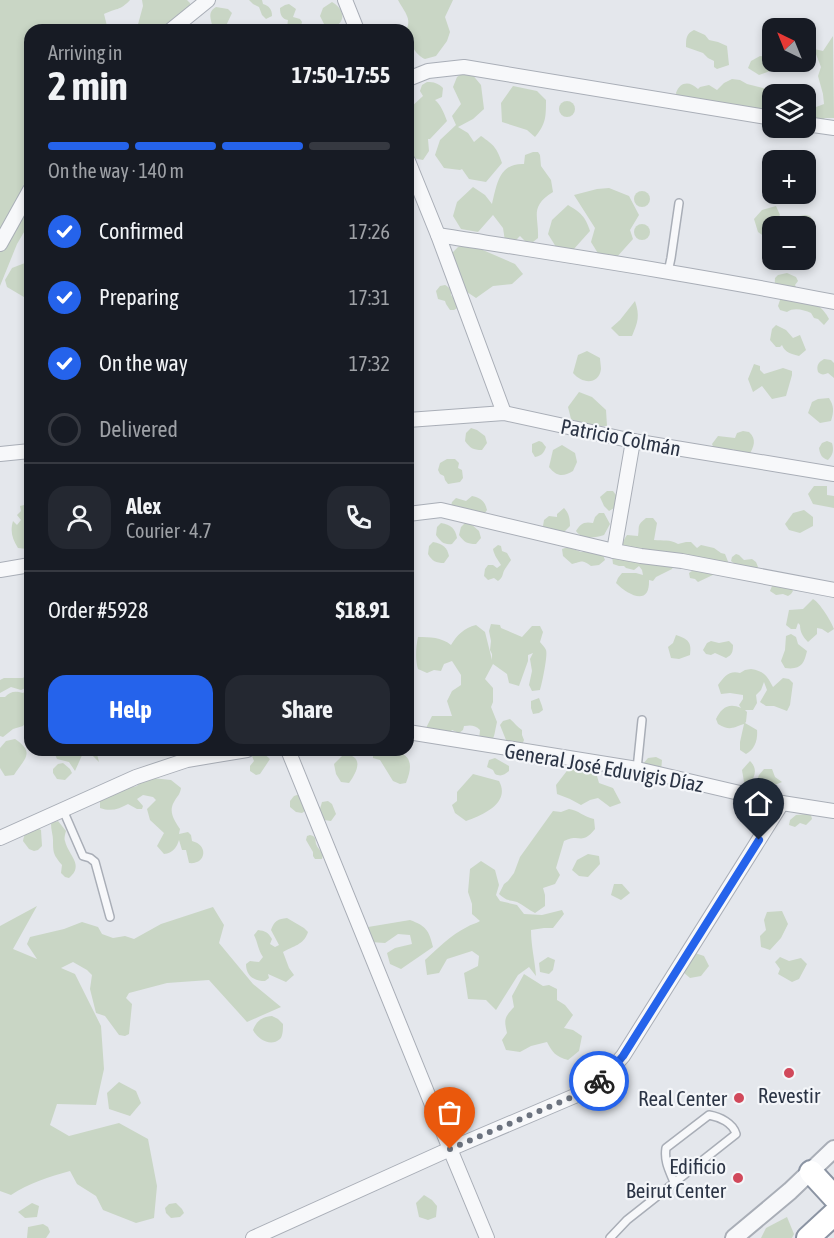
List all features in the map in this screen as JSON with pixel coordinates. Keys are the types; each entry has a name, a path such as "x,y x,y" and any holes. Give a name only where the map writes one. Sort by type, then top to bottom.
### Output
{"highway":[{"path":"811,1172 834,1197"},
{"path":"808,1238 834,1214"}],"street":[{"path":"178,24 208,0"},
{"path":"345,0 355,24"},
{"path":"414,77 428,71 464,67 762,116"},
{"path":"816,125 834,128"},
{"path":"414,175 504,412"},
{"path":"0,244 24,201"},
{"path":"438,235 777,290 834,302"},
{"name":"Patricio Colmán","path":"414,420 504,412 633,441 834,474"},
{"path":"614,551 633,441"},
{"path":"0,454 24,452"},
{"path":"414,513 441,510 614,551 691,562 834,590"},
{"path":"0,570 24,566"},
{"name":"General José Eduvigis Díaz","path":"414,733 637,769 782,803 834,811"},
{"path":"0,838 136,777 187,760 211,756"},
{"path":"290,756 487,1238"},
{"path":"253,1238 450,1149 584,1092 606,1076 623,1056 782,803"},
{"path":"734,1238 790,1191 834,1149"}],"lane":[{"path":"668,272 679,203"},
{"path":"637,769 642,720"},
{"path":"63,810 83,856 94,862 110,917"},
{"path":"610,1238 627,1220 736,1134 735,1129 726,1122 709,1115 666,1148 667,1167 674,1182"}],"green space":[{"path":"0,0 130,0 121,8 104,14 106,24 24,24 24,232 0,286"},
{"path":"142,0 187,0 192,13 169,24 138,24 143,6"},
{"path":"249,0 262,0 263,4 271,10 272,16 266,19 259,7"},
{"path":"398,0 453,0 445,17 450,32 447,41 436,56 425,59 415,51 414,24 408,24 405,11"},
{"path":"332,2 337,6 342,14 340,22 324,24 320,16 323,8"},
{"path":"289,4 296,9 293,17 300,19 302,24 287,24 288,20 281,15 280,8"},
{"path":"216,7 228,9 232,13 227,24 212,24 213,9"},
{"path":"694,30 705,35 709,40 727,46 729,65 717,69 714,67 714,61 703,53 686,47 687,37"},
{"path":"833,36 834,118 825,118 816,125 816,107 824,104 818,76 821,67 816,49 823,51"},
{"path":"762,56 762,72 767,72 759,75 748,68 751,61"},
{"path":"463,73 471,73 481,85 484,109 473,119 458,127 468,133 474,142 481,136 489,142 497,150 502,163 486,182 469,179 462,169 444,168 435,155 440,140 456,125 452,116 461,104 453,87 457,77"},
{"path":"732,79 740,80 762,88 762,120 677,97 676,93 683,84 695,86 698,89 709,85 717,90"},
{"path":"427,82 436,83 443,88 442,97 435,100 447,121 428,139 429,151 423,160 414,158 414,104 423,96 420,91 422,85"},
{"path":"513,86 537,91 546,100 545,120 535,137 527,130 502,122 501,103"},
{"path":"567,101 575,109 567,117 559,109"},
{"path":"538,152 540,155 541,166 551,180 553,192 538,207 538,238 533,242 525,241 520,236 515,241 505,241 503,228 493,215 478,232 461,229 453,216 457,202 473,187 485,195 492,204 500,176 509,167 524,164 525,155"},
{"path":"609,188 629,196 639,215 630,230 633,239 616,258 599,255 591,242 595,228 574,195"},
{"path":"642,191 650,199 642,207 634,199"},
{"path":"568,205 582,215 590,231 573,250 556,247 548,234 552,220"},
{"path":"776,206 780,215 762,216 762,235 758,232 754,219 762,210"},
{"path":"642,224 648,226 650,232 648,238 642,240 636,238 634,232 636,226"},
{"path":"469,244 515,264 523,274 512,284 493,286 476,298 446,278 442,263 458,247"},
{"path":"24,263 24,297 7,287 5,280 12,268"},
{"path":"787,273 796,277 797,289 827,315 829,319 824,325 811,313 796,309 787,312 780,310 778,306 781,297 776,288 775,278"},
{"path":"445,285 458,303 459,307 454,310 450,310 445,301 438,299 436,291 440,286"},
{"path":"635,301 638,319 632,336 619,336 611,328"},
{"path":"776,325 786,330 793,338 800,335 806,350 799,356 791,354 782,345 776,347 770,340 772,329"},
{"path":"587,351 600,358 601,366 600,374 590,381 585,381 573,373 578,355"},
{"path":"824,359 834,363 834,378 828,373 818,372 818,364"},
{"path":"754,364 760,366 764,374 783,368 792,371 786,396 772,399 762,386 753,392 748,379"},
{"path":"579,392 592,397 606,410 607,426 589,426 571,419 568,407"},
{"path":"829,398 833,409 831,421 820,423 808,413 812,402"},
{"path":"471,428 485,436 487,443 482,450 472,448 465,441 466,433"},
{"path":"749,432 754,440 749,455 740,458 733,449 731,452 715,451 712,444 718,436 735,438 737,433"},
{"path":"539,441 546,447 542,454 535,457 532,444"},
{"path":"827,441 832,443 833,448 828,460 822,456 819,448"},
{"path":"562,445 575,453 577,462 573,471 560,475 549,467 553,450"},
{"path":"447,459 455,459 459,463 458,468 462,470 463,478 460,482 448,484 444,476 440,474 438,470 440,463"},
{"path":"814,486 827,486 827,495 834,496 834,508 813,504 808,494"},
{"path":"607,491 613,491 616,495 616,507 609,511 600,497"},
{"path":"472,496 485,504 487,510 482,517 450,510 456,498 466,501"},
{"path":"24,505 24,549 18,548 12,535 13,521 17,525 21,520 17,515 21,511 20,506"},
{"path":"564,508 569,516 570,526 561,533 557,530 546,530 543,526 544,520 549,516 557,517 557,514"},
{"path":"804,510 813,517 813,526 800,533 789,530 785,524 793,513"},
{"path":"599,513 604,513 610,524 604,535 589,538 576,531 585,523 593,523"},
{"path":"646,518 653,518 657,523 654,540 678,544 691,542 697,548 701,545 714,548 725,554 729,564 719,572 698,582 690,578 689,573 695,569 673,567 653,581 649,580 646,594 637,596 626,591 616,583 618,578 622,573 643,575 642,570 639,566 634,570 613,564 612,556 623,553 625,537 627,535 638,536 640,525"},
{"path":"441,523 454,529 457,538 452,544 439,540 436,535 437,527"},
{"path":"465,523 471,524 479,531 481,538 476,544 466,542 459,535"},
{"path":"433,542 446,548 449,556 444,563 434,561 428,554 429,546"},
{"path":"498,545 511,560 500,580 494,578 488,580 484,576 488,565 497,568 501,565 493,549"},
{"path":"568,547 581,552 596,549 605,560 599,565 591,566 583,562 572,564 563,556 562,549"},
{"path":"736,554 744,560 752,559 756,562 758,567 756,570 738,566 731,561"},
{"path":"772,586 790,587 793,591 788,596 776,595 770,591"},
{"path":"813,599 825,612 834,629 828,633 817,628 817,634 808,642 798,623 796,629 791,629 786,625 789,610 803,609"},
{"path":"491,624 500,625 501,628 522,637 532,626 540,626 543,632 540,642 546,649 546,653 540,690 532,691 529,685 532,671 530,659 533,653 528,655 519,686 509,683 507,674 493,664 485,679 493,688 491,707 497,722 491,743 479,740 480,730 471,726 464,726 459,733 452,730 447,736 429,736 426,728 432,716 452,716 447,701 452,691 461,685 461,675 452,661 444,664 441,671 434,670 427,673 418,669 416,653 418,637 431,637 451,645 461,632 476,625 485,632 492,660 489,631"},
{"path":"791,634 807,651 801,665 795,668 785,668 781,661 786,636"},
{"path":"676,635 688,642 690,655 679,659 671,658 668,647 673,643"},
{"path":"711,641 719,643 729,641 733,645 730,656 726,658 715,653 706,654 703,650"},
{"path":"751,669 765,675 773,687 783,678 793,683 787,711 774,706 766,706 760,702 767,690 764,682 756,695 757,703 753,710 745,710 747,712 745,723 757,730 754,747 746,754 740,750 744,724 728,728 718,724 716,719 726,707 741,708 739,705 743,695 721,694 718,685 730,673 740,673"},
{"path":"23,678 24,689 11,687 0,693 0,680"},
{"path":"13,692 23,693 24,724 3,737 0,736 0,697"},
{"path":"539,698 543,710 533,714 531,701"},
{"path":"510,719 522,730 524,740 522,745 516,747 506,740 500,725 503,721"},
{"path":"15,739 24,747 24,756 26,756 14,775 5,776 0,768 0,748 6,741"},
{"path":"56,756 82,756 75,771 69,762 57,759"},
{"path":"252,756 266,756 270,759 260,774 256,775 250,771 250,766 254,761"},
{"path":"342,756 355,758 356,770 349,783 341,782 334,764"},
{"path":"373,756 406,756 410,764 406,783 400,784 393,781 380,760"},
{"path":"656,757 662,760 661,771 643,764 648,758"},
{"path":"495,758 509,766 509,771 499,775 487,767 489,760"},
{"path":"750,761 755,772 750,783 744,782 742,770"},
{"path":"63,763 72,773 65,780 57,779 53,773 53,769 58,764"},
{"path":"573,763 594,766 599,783 613,788 621,803 610,807 598,798 581,805 557,794 556,785"},
{"path":"764,769 772,769 775,777 782,782 768,789 756,783"},
{"path":"473,774 499,781 502,789 501,796 487,812 466,821 455,813 452,805 457,801 457,792"},
{"path":"152,778 171,780 181,788 172,806 172,813 180,829 179,834 188,832 192,841 201,846 203,854 199,861 189,863 186,850 182,850 179,840 174,849 164,854 157,846 164,833 150,820 147,809 156,800 153,797 143,795 137,799 143,806 142,809 128,804 108,810 100,808 100,800 112,792 137,786 141,780"},
{"path":"300,794 307,806 302,813 290,807 290,801 294,796"},
{"path":"328,801 332,804 336,814 331,821 324,820 319,812 322,802"},
{"path":"569,809 594,819 595,829 587,837 564,841 556,868 560,875 555,884 543,888 545,906 535,913 517,902 502,897 499,894 514,873 520,857 553,811 561,812"},
{"path":"796,815 811,815 812,819 806,825 800,823 795,827 789,825 790,820"},
{"path":"58,821 66,831 65,840 76,864 74,873 69,878 61,873 62,865 54,851 51,824"},
{"path":"36,827 41,830 42,846 34,851 29,849 23,841 27,832"},
{"path":"310,835 315,838 322,852 322,859 315,859 313,856 306,840"},
{"path":"588,854 599,856 600,864 588,877 579,876 572,870 577,860"},
{"path":"481,861 495,870 499,885 496,895 500,901 517,905 524,914 542,915 562,910 564,914 553,928 531,930 536,976 529,967 518,975 496,1010 486,1000 468,999 464,973 478,966 479,956 472,951 447,959 439,973 427,975 425,960 456,934 480,921 472,914 468,892 470,869"},
{"path":"614,884 622,884 630,893 621,900 611,895"},
{"path":"37,906 13,949 37,959 27,944 30,937 82,922 98,927 102,934 113,938 125,936 134,939 161,924 213,907 224,925 219,943 253,984 281,1007 247,1022 209,980 167,983 129,993 126,998 132,1004 129,1034 119,1035 105,1016 96,1013 90,989 92,975 73,962 61,968 75,974 101,1026 104,1069 96,1105 57,1104 50,1125 69,1136 119,1123 148,1139 157,1186 154,1218 136,1223 103,1210 96,1196 77,1184 70,1171 32,1184 11,1195 0,1191 0,926"},
{"path":"782,911 788,924 781,938 770,950 761,947 760,936 766,930 764,920 767,912"},
{"path":"287,918 308,932 301,942 283,952 294,975 286,982 268,974 269,978 265,981 254,979 247,972 246,964 250,961 259,962 263,957 254,935 258,930 264,931 272,939 270,944 275,947 279,945 271,930 277,921"},
{"path":"410,920 426,929 433,947 401,969 390,964 387,953 395,948 412,944 410,935 398,934 385,943 370,942 366,934 368,927"},
{"path":"692,952 704,956 709,966 701,976 690,978 683,972"},
{"path":"548,957 555,960 553,970 549,974 540,972 539,963"},
{"path":"780,957 789,961 801,958 807,964 799,979 792,982 778,974 780,969 775,962"},
{"path":"524,974 543,986 549,985 557,989 557,1000 565,1005 573,1015 564,1028 573,1030 582,1036 579,1051 568,1060 555,1054 547,1042 531,1046 520,1052 506,1050 502,1040 507,1033 506,1019 514,1007 512,996"},
{"path":"272,1016 283,1024 283,1032 281,1038 272,1043 261,1039 253,1030 260,1020"},
{"path":"586,1057 600,1060 605,1070 586,1086 580,1072"},
{"path":"119,1082 136,1091 141,1103 130,1116 109,1109 107,1093"},
{"path":"424,1195 437,1206 436,1217 428,1220 419,1217 416,1203"},
{"path":"32,1203 39,1206 37,1217 25,1218 18,1212"},
{"path":"176,1203 184,1213 180,1217 171,1218 165,1208 169,1204"},
{"path":"787,1217 794,1234 792,1238 761,1238 766,1228"},
{"path":"43,1224 50,1232 46,1238 27,1238 28,1227"}],"way so far":[{"path":"450,1149 584,1092 599,1081"}],"place":[{"name":"Revestir","path":"789,1073"},
{"name":"Real Center","path":"739,1098"},
{"name":"Edificio Beirut Center","path":"738,1178"}],"route":[{"path":"599,1081 623,1056 759,840"}]}
